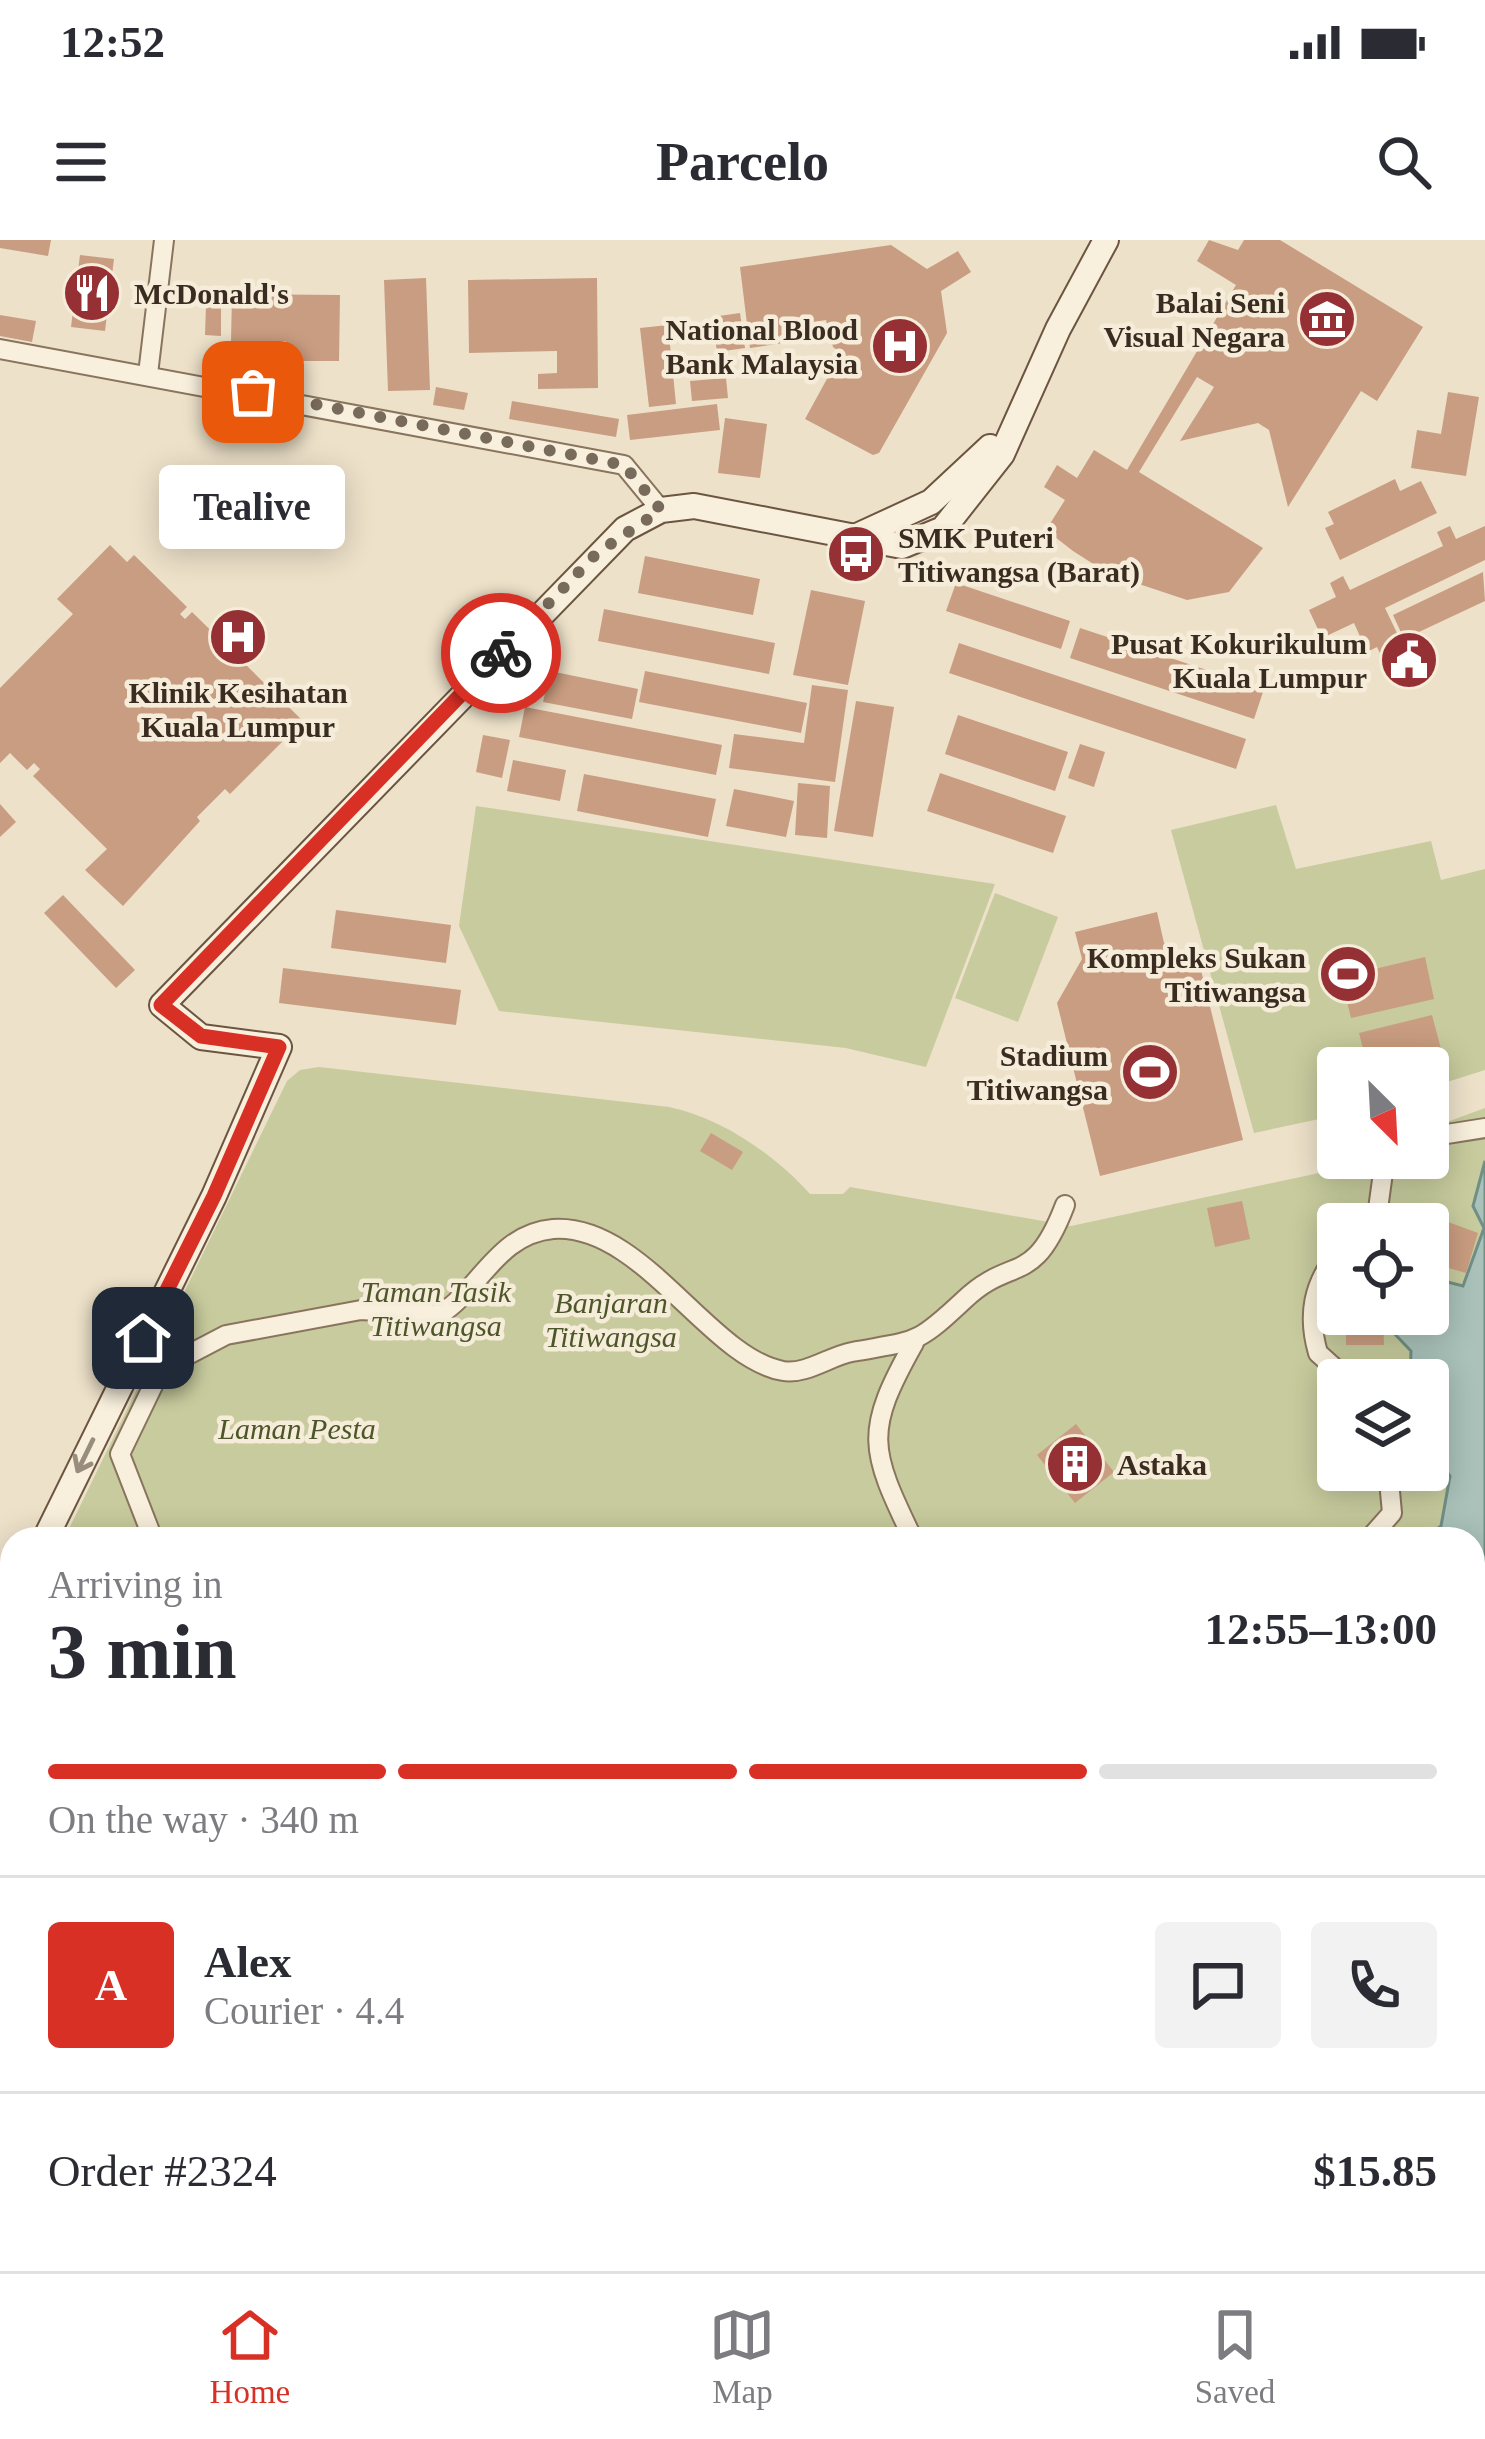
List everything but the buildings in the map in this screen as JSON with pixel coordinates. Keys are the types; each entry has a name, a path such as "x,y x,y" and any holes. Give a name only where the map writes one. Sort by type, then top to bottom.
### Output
{"street":[{"path":"148,374 164,240"},
{"path":"51,1527 214,1196 279,1047 201,1036 161,1005 596,554 661,510 694,506 911,543 944,530 1002,454 1106,240"},
{"path":"0,349 624,465 661,510"},
{"path":"855,537 902,518 975,465 1020,411"},
{"path":"902,518 911,543"},
{"path":"1449,1134 1485,1128"},
{"path":"907,1527 891,1493 875,1436 889,1390 914,1343 976,1290 1037,1259 1065,1204"},
{"path":"148,1527 120,1454 161,1370 234,1333 362,1310 439,1315 496,1255 546,1230 580,1234 628,1257 770,1368 793,1372 849,1352 914,1343"},
{"path":"1317,1287 1312,1310 1315,1349 1326,1359"},
{"path":"1380,1527 1392,1513 1390,1491"}],"green space":[{"name":"Kompleks Sukan Titiwangsa","path":"1276,805 1296,869 1431,841 1441,880 1485,869 1485,1070 1449,1081 1449,1047 1317,1047 1317,1120 1254,1133 1171,830"},
{"path":"476,806 995,884 926,1067 846,1048 499,1011 459,926"},
{"path":"995,893 1058,917 1018,1022 955,998"},
{"name":"Taman Tasik Titiwangsa","path":"319,1067 669,1107 746,1140 810,1194 843,1194 850,1187 1071,1226 1317,1173 1317,1179 1449,1179 1449,1121 1485,1108 1485,1527 70,1527 287,1081 300,1070"}],"water":[{"path":"1485,1161 1485,1527 1440,1527 1450,1476 1449,1359 1411,1359 1411,1351 1396,1335 1449,1335 1449,1282 1463,1286 1484,1228 1473,1206"}],"way so far":[{"path":"253,392 568,451 624,465 644,484 661,510 625,529 596,554 501,653"}],"place":[{"name":"McDonald's","path":"92,293"},
{"name":"Balai Seni Visual Negara","path":"1327,319"},
{"name":"National Blood Bank Malaysia","path":"900,346"},
{"name":"Tealive","path":"253,392"},
{"name":"SMK Puteri Titiwangsa (Barat)","path":"856,554"},
{"name":"Klinik Kesihatan Kuala Lumpur","path":"238,637"},
{"name":"Pusat Kokurikulum Kuala Lumpur","path":"1409,660"},
{"name":"Kompleks Sukan Titiwangsa","path":"1348,974"},
{"name":"Stadium Titiwangsa","path":"1150,1072"},
{"name":"Astaka","path":"1075,1464"}],"route":[{"path":"143,1338 214,1196 279,1047 201,1036 161,1005 501,653"}],"park label":[{"name":"Banjaran Titiwangsa","path":"611,1319"},
{"name":"Laman Pesta","path":"297,1428"}]}
